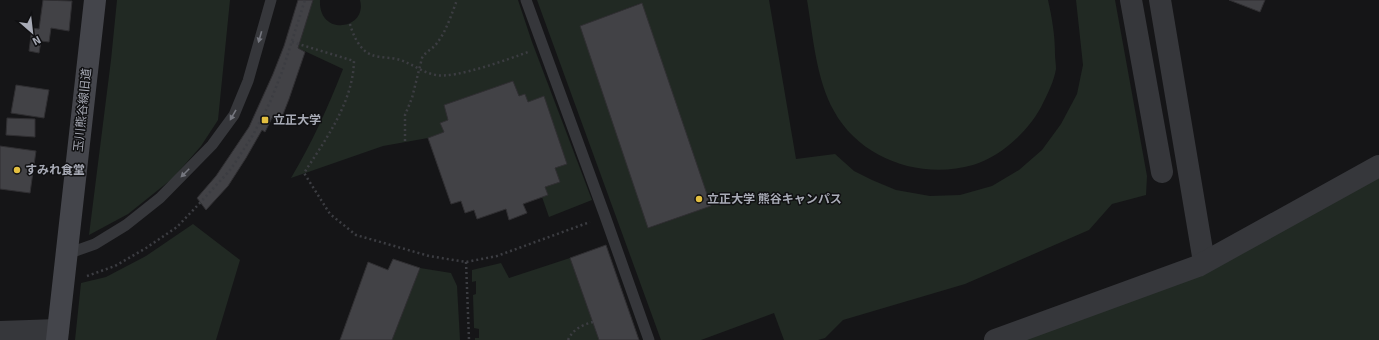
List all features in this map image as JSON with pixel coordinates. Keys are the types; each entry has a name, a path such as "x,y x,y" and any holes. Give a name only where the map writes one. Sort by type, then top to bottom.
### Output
{"street":[{"name":"玉川熊谷線旧道","path":"58,335 95,0"},
{"path":"1131,0 1162,172"},
{"path":"1160,0 1201,215 1204,262"},
{"path":"995,340 1204,262 1379,166"},
{"path":"0,332 58,335"}],"lane":[{"path":"67,254 95,244 126,225 160,198 212,145 234,114 248,81 271,0"},
{"path":"526,0 649,340"}],"path":[{"path":"405,141 405,115 412,98 422,58 425,53 438,42 457,0"},
{"path":"350,24 353,34 365,50 373,55 400,60 420,70 438,76 462,73 543,46"},
{"path":"292,42 354,61 354,69 347,99 325,140 304,173 330,214 356,235 429,256 466,262 497,256 605,216"},
{"path":"466,262 469,340"},
{"path":"568,340 577,328 593,322"}],"shaded area":[{"path":"117,0 230,0 218,120 201,146 173,178 128,214 89,235 111,60"},
{"path":"313,0 320,0 321,12 327,20 334,24 342,25 350,23 357,18 360,10 360,0 518,0 532,42 592,200 549,217 542,197 548,195 545,187 560,182 555,168 567,164 544,96 528,102 525,94 519,96 513,81 444,105 448,120 440,123 444,132 428,138 383,146 291,178 319,125 343,69 298,48"},
{"path":"537,0 769,0 796,159 835,154 854,171 872,180 896,190 930,196 960,195 992,186 1019,170 1042,150 1061,124 1077,94 1083,65 1076,0 1115,0 1147,176 1146,195 1112,204 1089,230 965,284 843,320 825,338 818,340 784,340 774,313 701,340 661,340","holes":["641,3 711,206 649,228 580,26"]},
{"path":"807,0 1048,0 1054,40 1056,69 1054,78 1038,113 1031,123 1014,141 994,156 973,165 953,169 933,170 894,162 859,142 845,128 834,111 828,99 819,71 813,43"},
{"path":"1379,176 1379,340 1008,340"},
{"path":"193,224 240,260 216,340 75,340 81,283 106,277 146,256"},
{"path":"570,258 599,340 475,340 475,338 479,338 479,329 474,328 473,295 476,294 476,281 472,282 472,270 501,263 509,278"},
{"path":"420,268 451,273 457,286 460,340 392,340"}],"building":[{"path":"43,0 72,1 69,31 51,28 49,42 41,41 39,53 29,51 32,28 39,29"},
{"path":"298,0 313,0 298,48 305,52 280,122 272,118 265,132 262,130 228,186 206,210 197,198 216,176 249,127 284,46"},
{"path":"1229,0 1265,0 1260,12"},
{"path":"642,3 711,206 648,228 580,26"},
{"path":"513,81 519,96 525,94 528,102 544,96 567,164 555,168 560,182 545,187 548,195 523,204 527,213 509,220 506,209 477,219 474,210 465,213 461,201 451,204 428,138 444,132 440,123 448,120 444,105"},
{"path":"16,85 49,90 44,118 11,113"},
{"path":"7,118 35,119 35,137 6,135"},
{"name":"すみれ食堂","path":"0,146 36,151 30,193 0,189"},
{"path":"606,245 639,340 599,340 570,258"},
{"path":"393,259 420,268 392,340 340,340 368,262 388,270"}],"place":[{"name":"立正大学","path":"265,120"},
{"name":"すみれ食堂","path":"17,170"},
{"name":"立正大学 熊谷キャンパス","path":"699,199"}]}
